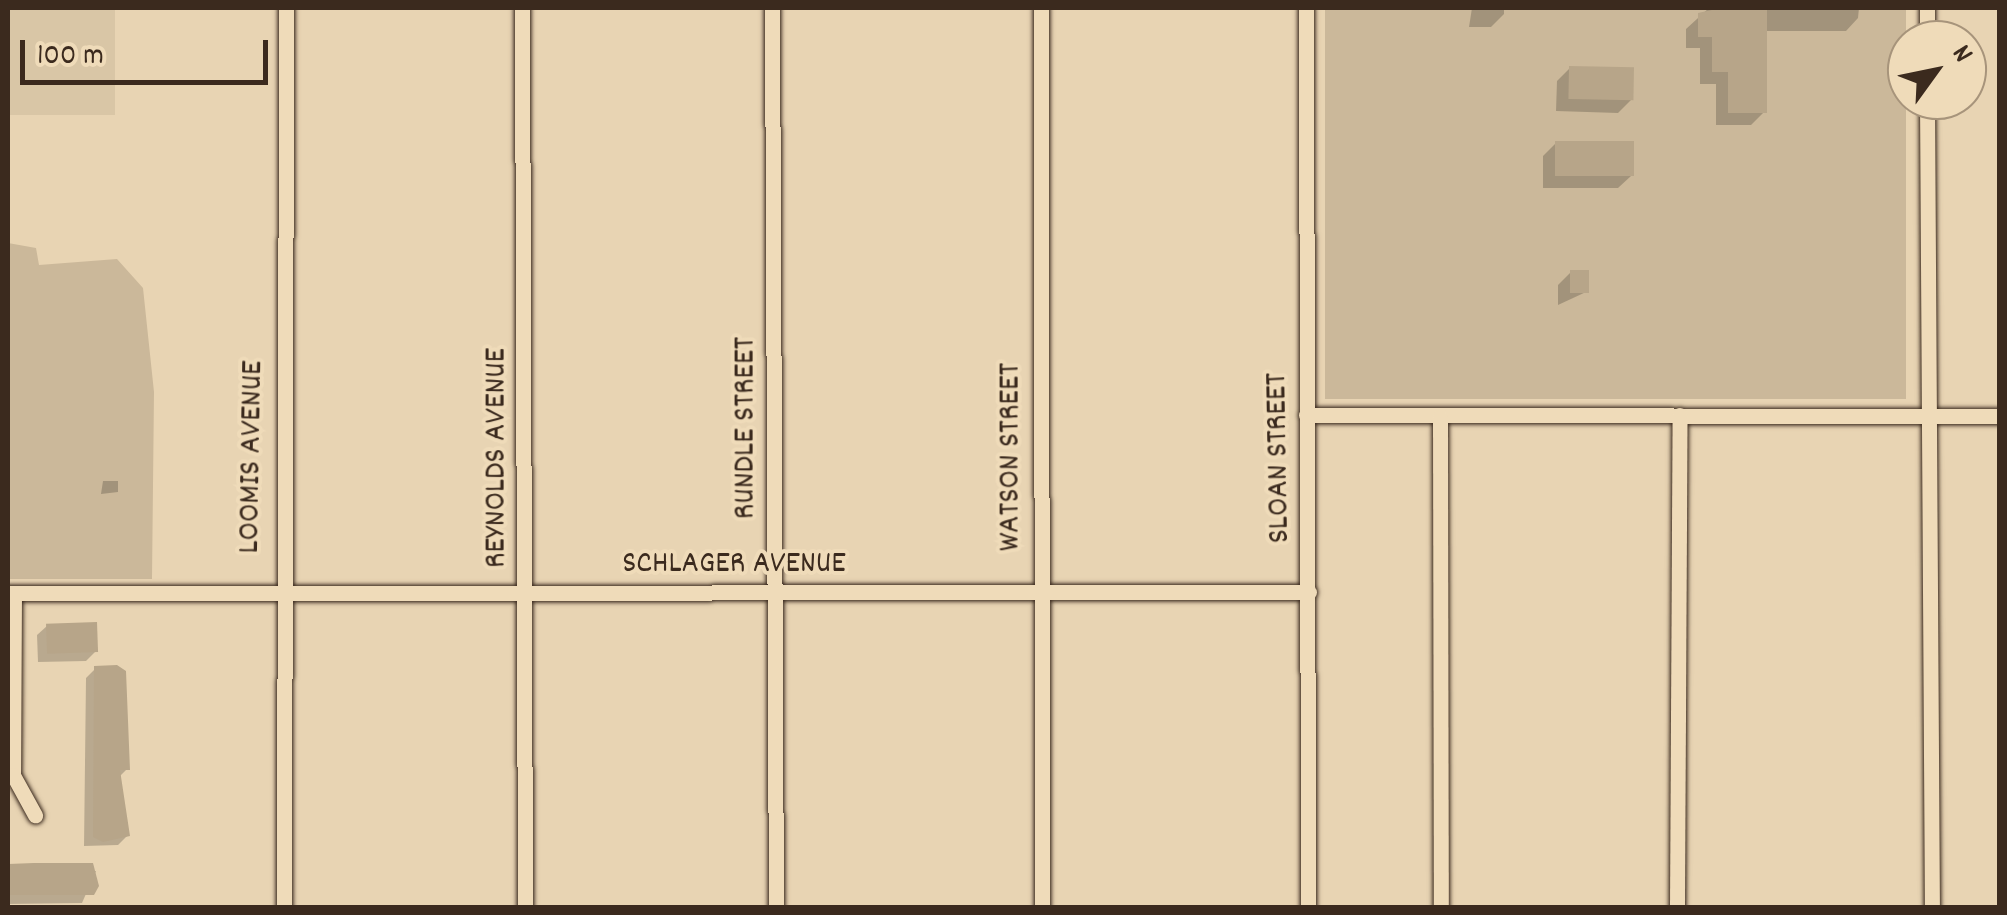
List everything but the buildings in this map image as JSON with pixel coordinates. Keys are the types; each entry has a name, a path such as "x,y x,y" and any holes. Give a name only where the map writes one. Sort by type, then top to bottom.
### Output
{"street":[{"name":"LOOMIS AVENUE","path":"284,908 279,592 286,8"},
{"name":"REYNOLDS AVENUE","path":"522,8 525,908"},
{"name":"RUNDLE STREET","path":"772,8 776,908"},
{"name":"WATSON STREET","path":"1041,8 1042,908"},
{"name":"SLOAN STREET","path":"1306,8 1308,908"},
{"path":"1927,120 1932,908"},
{"path":"1306,415 2000,416"},
{"path":"1676,908 1680,415"},
{"path":"1440,417 1440,908"},
{"name":"SCHLAGER AVENUE","path":"11,593 1309,592"},
{"path":"11,593 14,775 34,815"}],"shaded area":[{"path":"8,8 115,8 115,115 8,115"},
{"path":"1325,8 1906,8 1906,20 1887,20 1887,120 1906,120 1906,399 1325,399"},
{"path":"8,243 36,248 39,265 117,259 143,288 154,392 152,579 8,579"}]}
